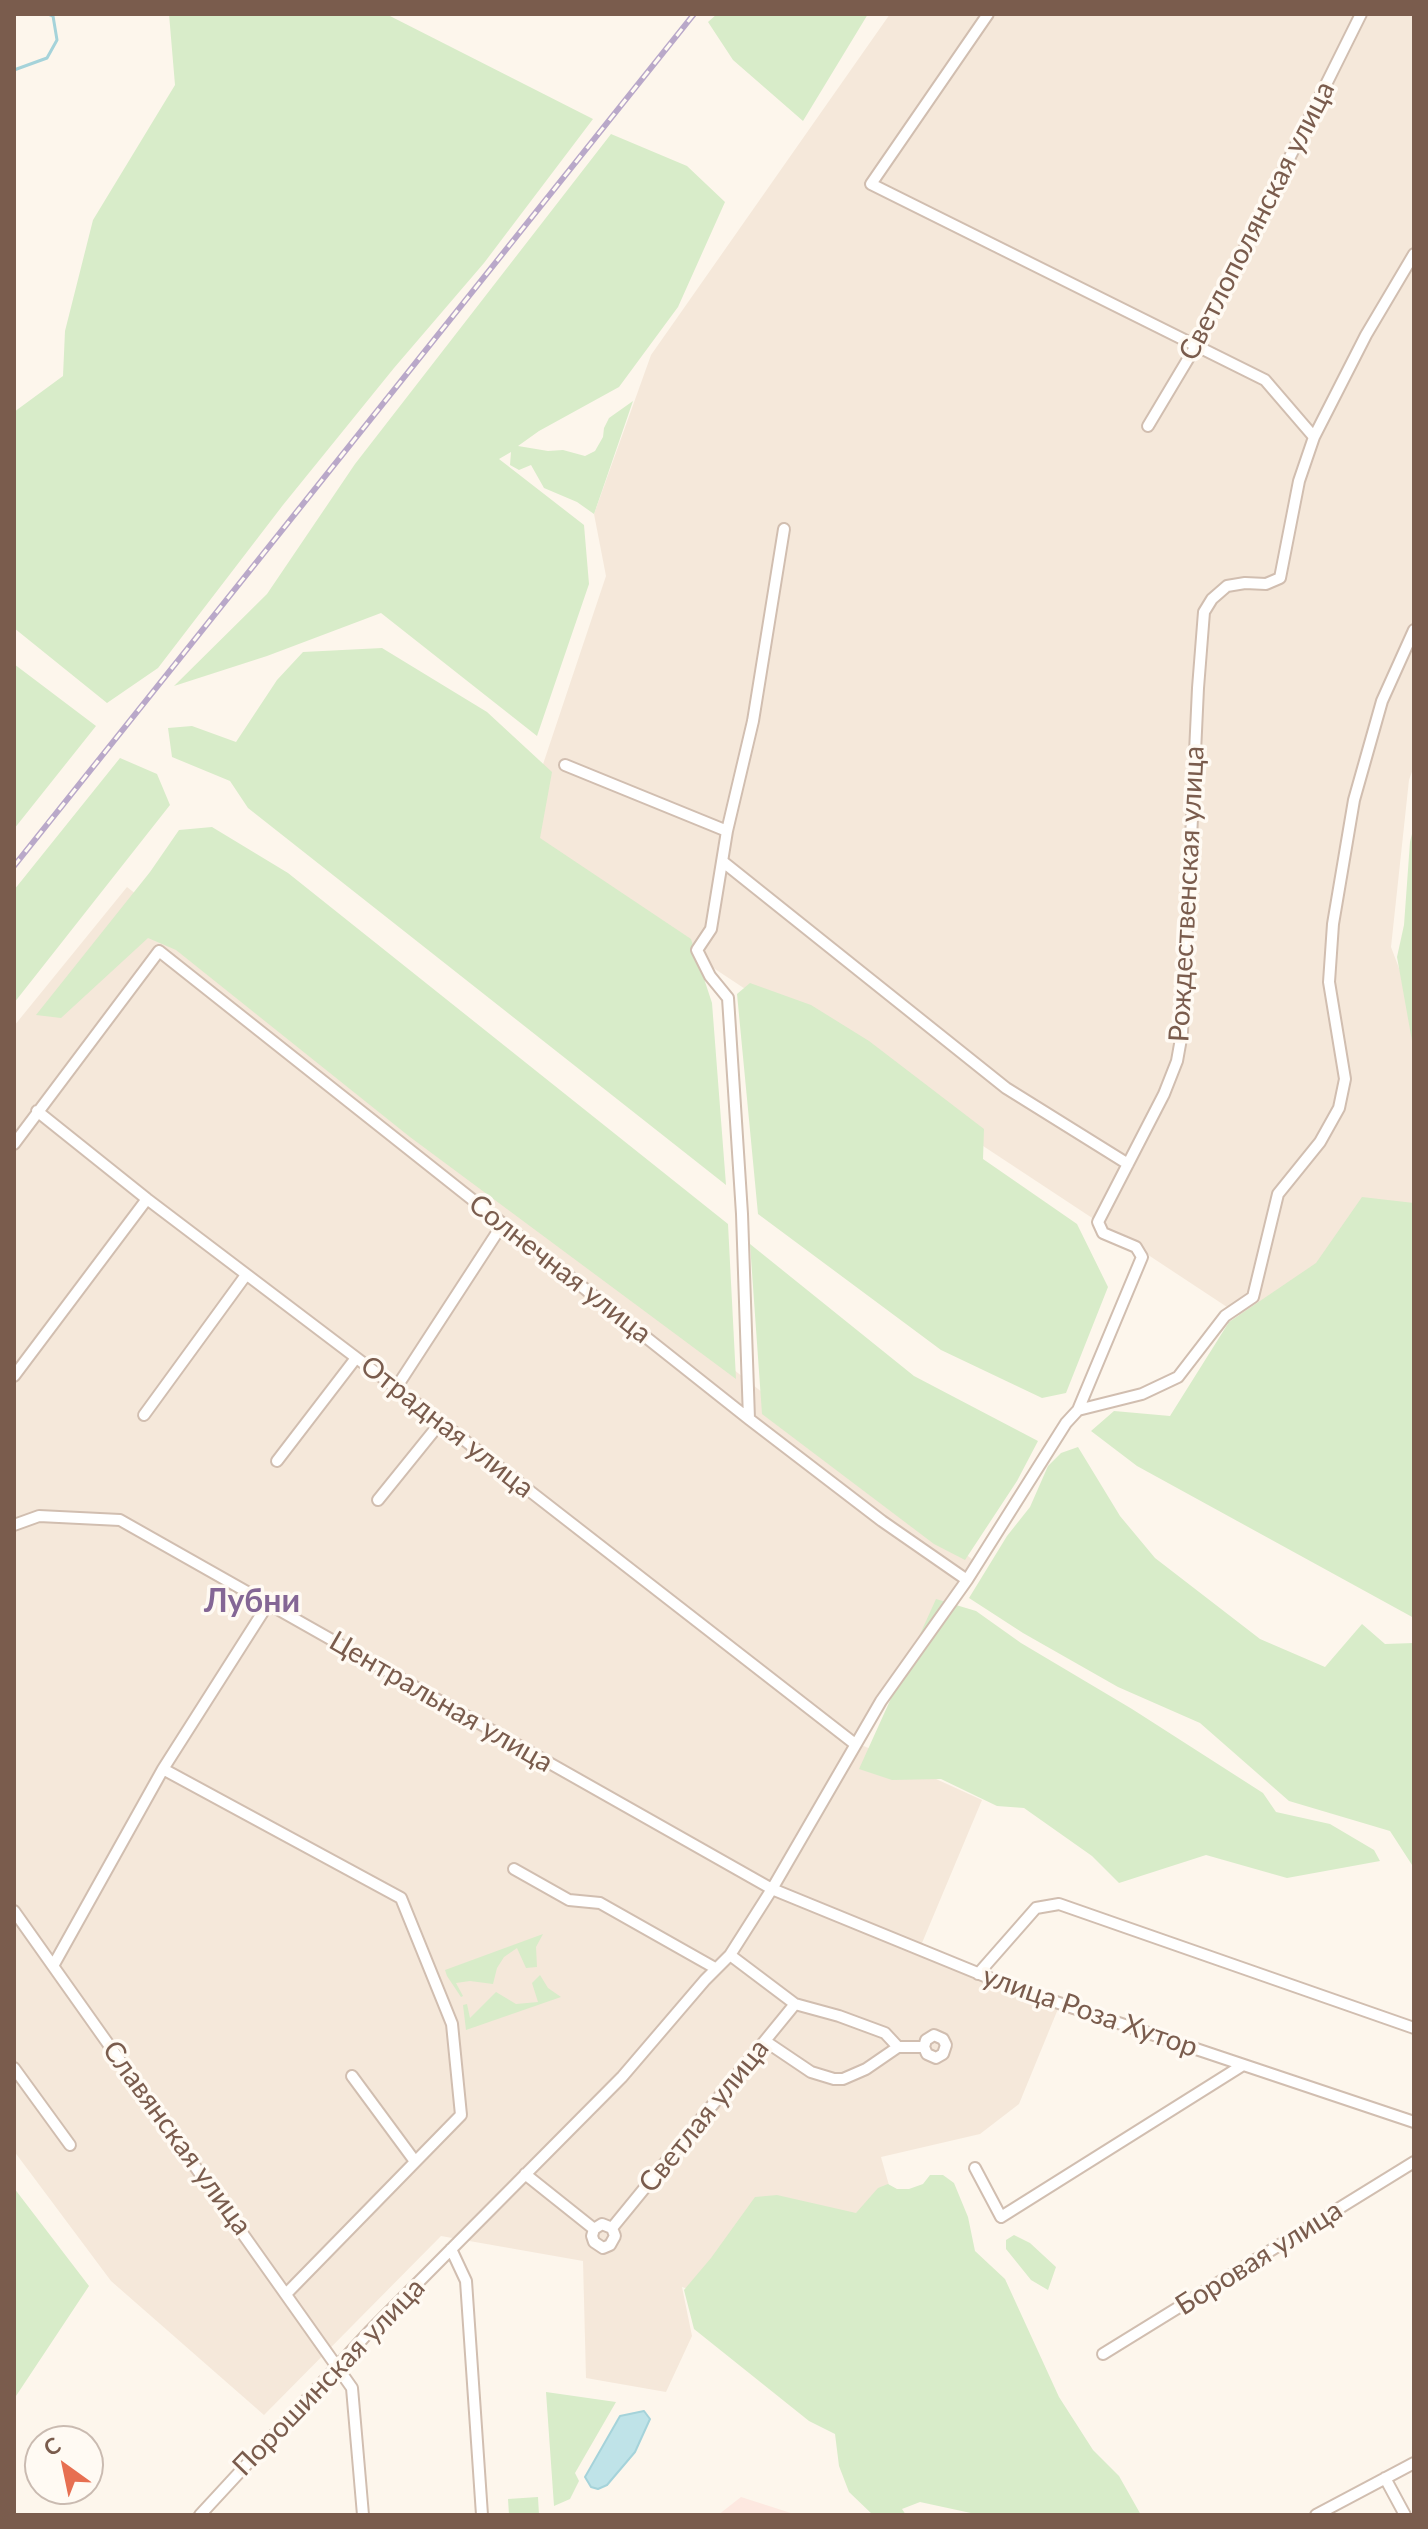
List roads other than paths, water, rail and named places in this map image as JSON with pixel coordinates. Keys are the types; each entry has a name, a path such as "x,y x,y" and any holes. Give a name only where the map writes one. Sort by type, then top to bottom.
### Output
{"street":[{"path":"988,14 871,184 1265,380 1314,437 1366,335 1414,254"},
{"name":"Светлополянская улица","path":"1148,426 1197,344 1361,14"},
{"name":"Рождественская улица","path":"1098,1222 1164,1094 1177,1061 1182,1033 1204,612 1212,599 1227,586 1266,584 1280,578 1299,481 1314,437"},
{"path":"749,1419 742,1214 728,998 710,976 697,950 711,929 727,831 753,721 784,529"},
{"path":"1078,1410 1142,1394 1178,1377 1225,1316 1253,1297 1278,1194 1320,1142 1339,1108 1345,1079 1329,982 1333,924 1354,800 1382,701 1414,630"},
{"path":"565,765 727,831"},
{"path":"722,861 1006,1088 1128,1164"},
{"name":"Солнечная улица","path":"37,1111 159,951 749,1419 882,1521 967,1580"},
{"path":"14,1144 37,1111"},
{"name":"Отрадная улица","path":"37,1111 855,1744"},
{"path":"14,1376 147,1199"},
{"name":"Порошинская улица","path":"200,2515 455,2244 622,2077 715,1968 730,1955 881,1701 967,1580 1066,1423 1078,1410 1142,1257 1136,1247 1103,1233 1098,1222"},
{"path":"396,1388 502,1225"},
{"path":"144,1415 246,1275"},
{"path":"277,1461 356,1358"},
{"path":"378,1500 441,1422"},
{"name":"Центральная улица","path":"14,1525 39,1516 120,1520 772,1889"},
{"path":"53,1966 163,1769 268,1604"},
{"path":"163,1769 401,1898 452,2024 461,2115 287,2293"},
{"path":"514,1869 569,1900 600,1903 715,1968"},
{"name":"улица Роза Хутор","path":"772,1889 978,1974 1414,2122"},
{"path":"978,1974 1036,1908 1059,1904 1414,2028"},
{"name":"Славянская улица","path":"14,1911 352,2388 363,2515"},
{"path":"730,1955 795,2004 885,2033 898,2047"},
{"name":"Светлая улица","path":"594,2229 594,2242 603,2248 613,2243 615,2236 612,2228 795,2004"},
{"path":"765,2041 811,2072 834,2079 843,2079 866,2069 898,2047 924,2047"},
{"path":"975,2168 1001,2217 1243,2065"},
{"path":"14,2068 70,2145"},
{"path":"352,2076 414,2160"},
{"name":"Боровая улица","path":"1103,2354 1414,2162"},
{"path":"525,2174 594,2229 602,2224 612,2228"},
{"path":"455,2244 466,2281 482,2515"},
{"path":"1316,2515 1414,2463"},
{"path":"1385,2478 1405,2515"}],"water":[{"path":"644,2411 650,2419 635,2452 607,2485 598,2489 591,2487 585,2477 620,2416"}],"waterway":[{"path":"14,70 47,58 57,40 53,16 48,14"}],"railway":[{"path":"14,866 694,14"}],"district":[{"name":"Лубни","path":"252,1602"}]}
